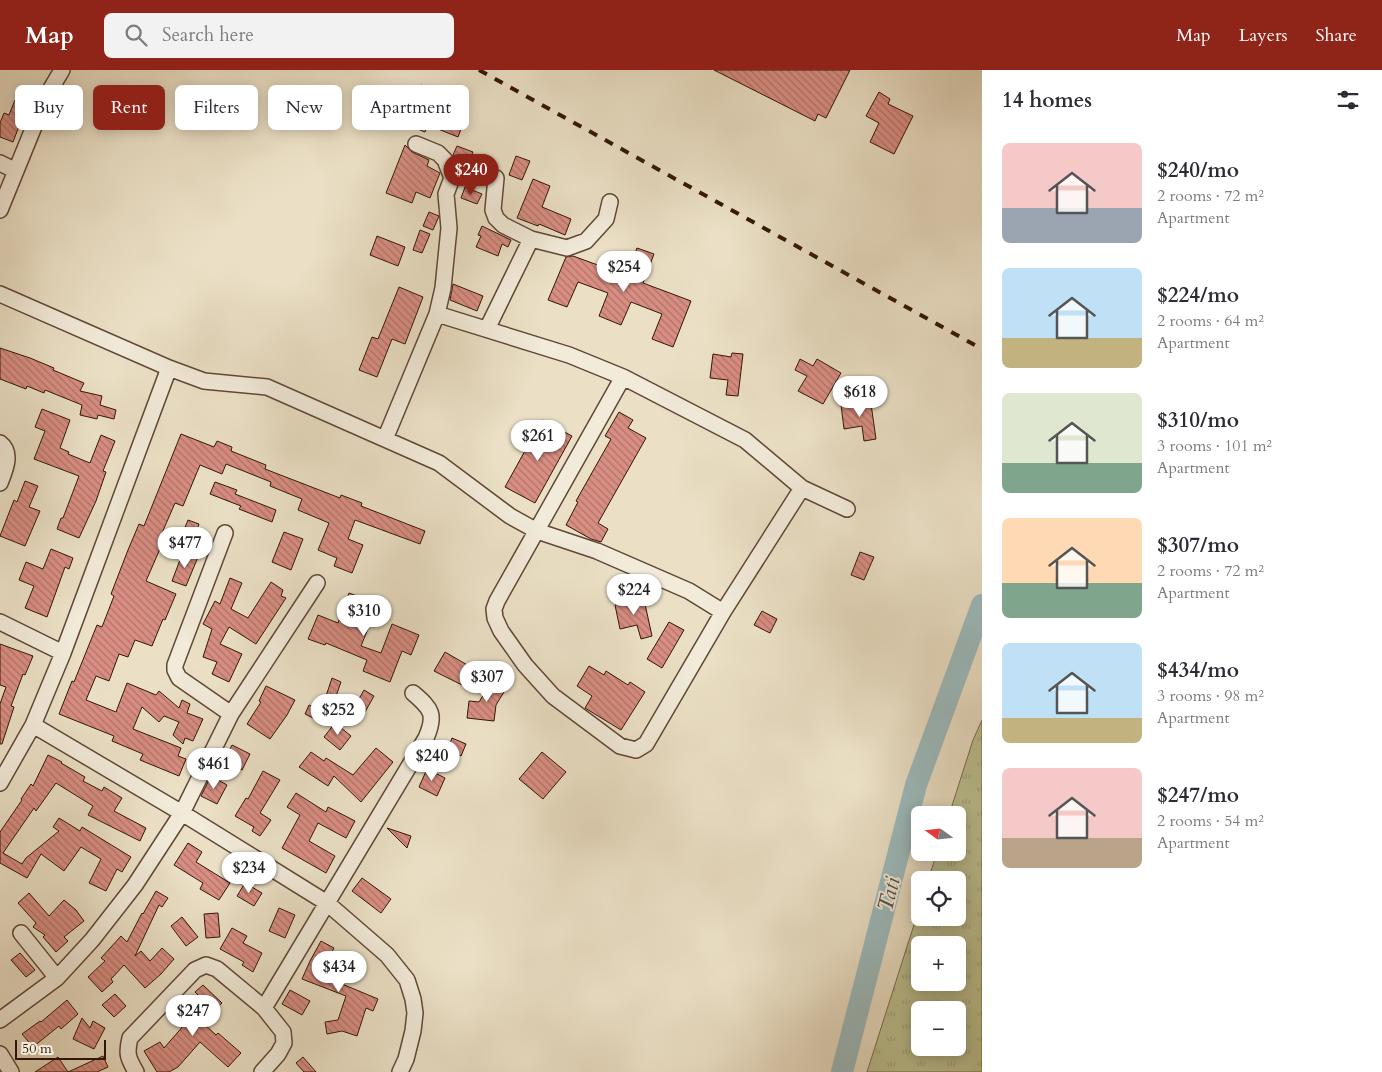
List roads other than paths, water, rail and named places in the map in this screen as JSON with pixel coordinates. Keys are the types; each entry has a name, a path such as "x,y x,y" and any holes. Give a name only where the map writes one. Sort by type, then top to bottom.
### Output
{"street":[{"path":"0,210 46,97 62,70"},
{"path":"385,439 437,314 443,288 449,228 446,194 452,178 445,160 438,153 416,144"},
{"path":"0,163 16,170"},
{"path":"496,178 493,210 496,218 503,225 531,239 567,248 586,241 606,219 610,202"},
{"path":"487,329 531,239"},
{"path":"0,294 169,368 204,381 267,387 439,463 510,516 537,531 597,551 689,591 723,612"},
{"path":"437,314 569,355 623,378 745,440 802,488 847,510"},
{"path":"0,783 33,725 63,653 169,368"},
{"path":"623,378 497,601 494,610 495,618 501,631 525,665 553,696 620,746 636,750 646,744 723,612 802,488"},
{"path":"0,443 3,444 8,453 0,483"},
{"path":"225,533 174,665 179,678 231,714"},
{"path":"0,1020 57,978 92,940 135,885 182,813 231,714 317,584"},
{"path":"0,622 63,653"},
{"path":"264,1008 426,738 432,724 432,713 425,703 413,692"},
{"path":"33,725 182,813 327,903 387,954 407,980 415,1013 406,1059 400,1072"},
{"path":"21,933 57,978"},
{"path":"136,1072 127,1051 130,1038 194,970 206,965 216,969 264,1008 283,1032 284,1043 278,1054 262,1072"},
{"path":"0,1054 12,1072"}],"waterway":[{"name":"Tati","path":"842,1072 916,785 982,605"}],"railway":[{"path":"479,70 982,349"}]}
